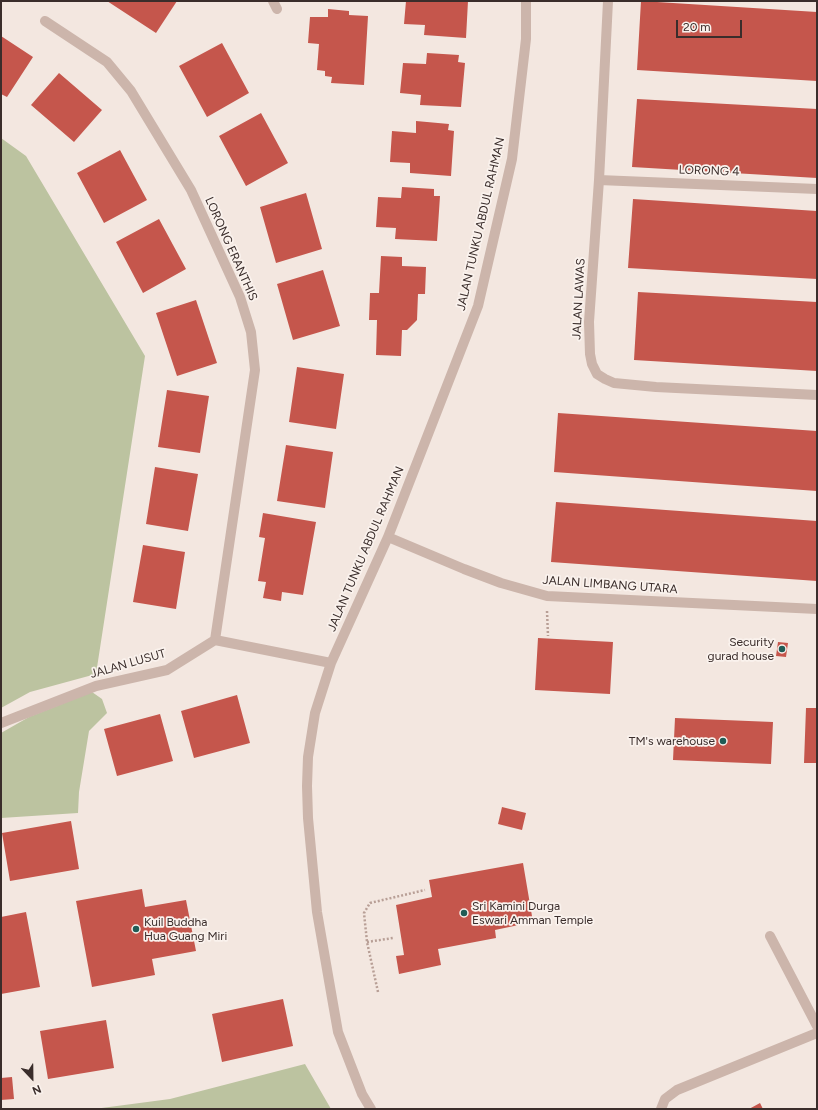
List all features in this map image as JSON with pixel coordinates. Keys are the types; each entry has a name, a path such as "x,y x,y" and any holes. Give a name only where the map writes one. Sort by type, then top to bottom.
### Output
{"street":[{"name":"JALAN TUNKU ABDUL RAHMAN","path":"371,1109 362,1094 338,1032 317,912 307,786 308,757 315,713 331,663 388,537 478,306 512,159 526,39 526,1"},
{"name":"JALAN LAWAS","path":"608,1 599,180 589,322 590,354 592,364 597,374 614,383 656,387 817,395"},
{"name":"LORONG ERANTHIS","path":"45,21 107,62 131,91 190,190 240,297 251,332 255,370 215,640"},
{"name":"LORONG 4","path":"599,180 817,189"},
{"name":"JALAN LIMBANG UTARA","path":"388,537 476,574 547,596 817,609"},
{"path":"215,640 331,663"},
{"name":"JALAN LUSUT","path":"1,723 96,686 166,670 215,640"},
{"path":"770,936 817,1026"},
{"path":"660,1109 666,1099 677,1090 817,1034"}],"path":[{"path":"547,596 548,636"},
{"path":"378,992 367,942 364,913 370,903 425,890"},
{"path":"367,942 393,938"}],"green space":[{"path":"1,138 26,156 145,356 96,674 30,692 1,708"},
{"path":"92,692 102,699 107,713 89,731 79,792 78,813 1,818 1,733 29,717"},
{"path":"305,1064 331,1109 94,1109 170,1099"}],"building":[{"path":"107,1 177,1 156,33"},
{"path":"406,1 468,1 466,38 424,35 425,25 404,24"},
{"path":"641,1 817,12 817,81 637,70"},
{"path":"328,9 349,11 349,15 368,16 364,85 331,83 332,77 325,76 325,71 317,70 319,44 308,43 310,17 328,17"},
{"path":"1,36 33,57 7,97 1,94"},
{"path":"222,43 249,93 207,117 179,66"},
{"path":"427,53 459,55 458,62 465,63 461,107 420,105 421,95 400,93 403,63 426,64"},
{"path":"59,73 102,110 74,142 31,105"},
{"path":"637,99 817,109 817,178 632,167"},
{"path":"261,113 288,163 246,186 219,136"},
{"path":"416,121 449,124 448,130 454,131 451,176 410,173 410,163 390,162 392,131 416,133"},
{"path":"120,150 147,200 104,223 77,173"},
{"path":"402,187 434,189 434,196 440,196 437,241 395,239 396,228 376,227 378,197 401,198"},
{"path":"306,193 322,249 276,263 260,207"},
{"path":"633,199 817,211 817,279 628,268"},
{"path":"159,219 186,269 143,293 116,242"},
{"path":"381,256 402,257 402,266 426,267 425,294 418,294 417,320 407,330 402,330 401,356 376,355 377,320 369,320 370,293 379,293"},
{"path":"323,270 340,326 293,340 277,284"},
{"path":"638,292 817,302 817,371 634,360"},
{"path":"196,300 217,363 177,376 156,313"},
{"path":"297,367 344,374 336,429 289,422"},
{"path":"167,390 209,396 200,453 158,447"},
{"path":"558,413 817,431 817,491 554,472"},
{"path":"286,445 333,452 325,508 277,501"},
{"path":"155,467 198,474 188,531 146,524"},
{"path":"556,502 817,521 817,581 551,562"},
{"path":"263,513 316,522 303,595 282,592 281,601 263,598 266,582 258,581 265,538 259,537"},
{"path":"143,545 185,552 176,609 133,602"},
{"path":"538,638 613,642 610,694 535,690"},
{"name":"Security gurad house","path":"778,642 788,643 786,657 776,656"},
{"path":"237,695 250,743 194,758 181,711"},
{"path":"806,708 817,708 817,763 804,763"},
{"path":"160,714 173,761 117,776 104,729"},
{"name":"TM's warehouse","path":"675,718 773,722 771,764 673,760"},
{"path":"502,807 526,813 522,830 498,824"},
{"path":"71,821 79,869 10,881 2,833"},
{"name":"Sri Kamini Durga Eswari Amman Temple","path":"523,863 533,922 495,930 496,938 438,949 441,965 399,974 396,956 404,955 396,905 432,897 429,880"},
{"name":"Kuil Buddha Hua Guang Miri","path":"142,889 145,907 186,900 196,951 152,959 155,975 92,987 76,901"},
{"path":"26,912 40,987 1,994 1,917"},
{"path":"283,999 293,1046 222,1062 212,1014"},
{"path":"106,1020 114,1068 48,1079 40,1031"},
{"path":"12,1077 14,1099 1,1100 1,1078"},
{"path":"760,1103 763,1109 749,1109"}],"place":[{"name":"Security gurad house","path":"782,649"},
{"name":"TM's warehouse","path":"723,741"},
{"name":"Sri Kamini Durga Eswari Amman Temple","path":"464,913"},
{"name":"Kuil Buddha Hua Guang Miri","path":"136,929"}]}
